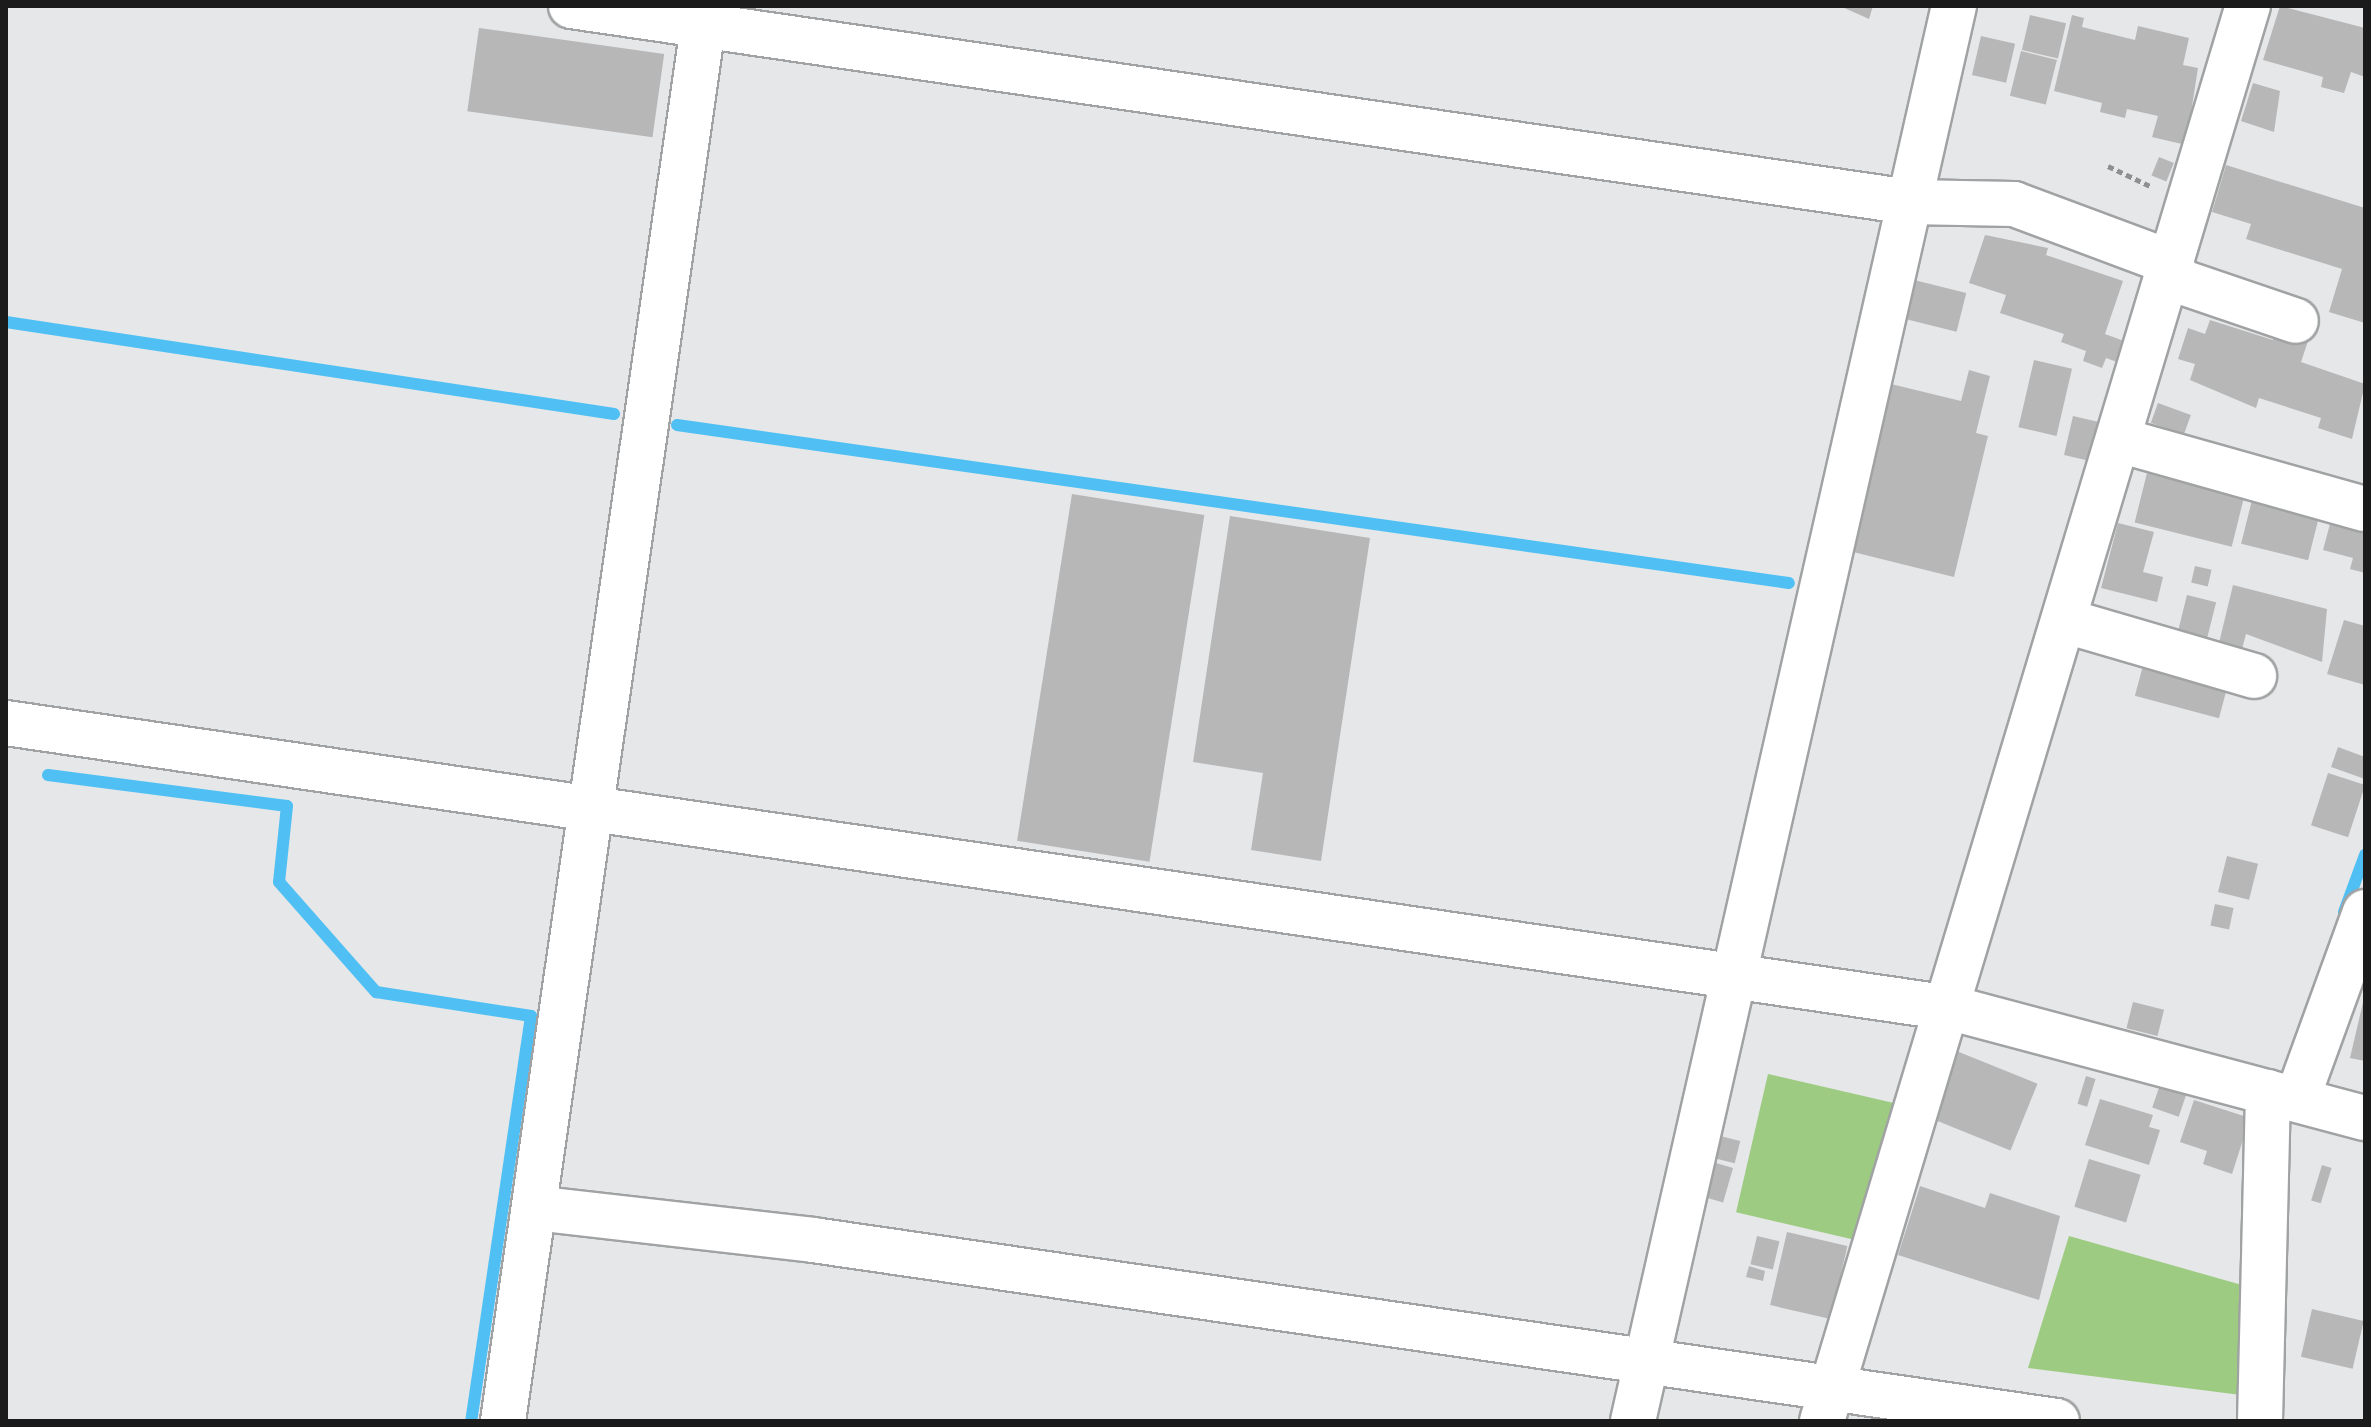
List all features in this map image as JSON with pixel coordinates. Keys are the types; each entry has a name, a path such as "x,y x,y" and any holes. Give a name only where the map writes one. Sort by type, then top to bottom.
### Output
{"street":[{"path":"571,6 705,15 1909,202 2014,204 2296,321"},
{"path":"1633,1421 1954,6"},
{"path":"1828,1404 1951,1008 2248,6"},
{"path":"503,1421 705,15"},
{"path":"2119,440 2365,509"},
{"path":"2066,621 2254,676"},
{"path":"6,723 591,810 1736,973 1951,1008 2365,1118"},
{"path":"2260,1421 2282,1096 2365,912"},
{"path":"534,1208 813,1240 1646,1364 1828,1404 2057,1421"}],"green space":[{"path":"1768,1074 1902,1105 1871,1243 1736,1212"},
{"path":"2069,1236 2242,1285 2249,1396 2028,1368"}],"building":[{"path":"1840,6 1873,6 1869,19"},
{"path":"2280,6 2365,28 2365,77 2351,72 2344,93 2321,87 2323,77 2263,60"},
{"path":"2030,15 2066,23 2058,58 2022,50"},
{"path":"2072,15 2084,18 2082,27 2135,40 2138,26 2189,38 2183,65 2198,68 2186,145 2152,137 2158,116 2127,109 2125,118 2100,112 2102,103 2054,91"},
{"path":"479,28 664,54 652,137 467,111"},
{"path":"1981,36 2015,44 2006,83 1972,75"},
{"path":"2021,51 2057,60 2046,105 2010,96"},
{"path":"2253,83 2280,91 2274,132 2241,121"},
{"path":"2159,157 2174,163 2166,182 2152,176"},
{"path":"2226,165 2365,208 2365,323 2329,312 2342,269 2246,239 2251,224 2212,212"},
{"path":"1985,235 2048,248 2046,255 2123,281 2105,334 2124,341 2117,362 2106,358 2102,368 2083,361 2086,351 2061,342 2064,334 2000,313 2006,295 1969,283"},
{"path":"1910,279 1966,293 1957,332 1900,318"},
{"path":"2210,320 2273,340 2275,330 2308,341 2301,362 2365,384 2352,439 2318,428 2321,418 2259,398 2256,408 2190,380 2195,364 2178,359 2188,328 2205,334"},
{"path":"2034,360 2072,369 2056,436 2018,427"},
{"path":"1969,370 1990,376 1976,433 1988,436 1954,577 1849,551 1891,384 1961,401"},
{"path":"2158,403 2191,415 2184,435 2151,423"},
{"path":"2073,416 2104,423 2095,462 2064,455"},
{"path":"2147,473 2244,497 2232,547 2135,522"},
{"path":"1072,494 1204,515 1149,862 1017,841"},
{"path":"2252,500 2319,517 2308,560 2241,544"},
{"path":"1230,516 1370,538 1321,861 1251,850 1263,773 1193,762"},
{"path":"2118,523 2154,532 2143,572 2163,577 2157,602 2101,588"},
{"path":"2330,524 2365,533 2365,573 2350,569 2353,558 2323,550"},
{"path":"2195,566 2212,570 2208,586 2191,583"},
{"path":"2233,585 2327,609 2322,662 2246,634 2242,649 2219,643"},
{"path":"2187,595 2216,602 2207,638 2178,631"},
{"path":"2344,620 2365,626 2365,685 2327,674"},
{"path":"2145,658 2229,681 2219,718 2135,696"},
{"path":"2338,747 2365,757 2365,779 2331,767"},
{"path":"2328,773 2365,785 2348,837 2311,825"},
{"path":"2227,856 2258,864 2249,900 2218,892"},
{"path":"2215,904 2234,908 2229,929 2210,926"},
{"path":"2365,999 2365,1061 2350,1058"},
{"path":"2133,1002 2164,1010 2158,1036 2126,1028"},
{"path":"1954,1050 2037,1084 2010,1150 1927,1117"},
{"path":"2086,1076 2096,1079 2087,1107 2078,1104"},
{"path":"2161,1082 2187,1091 2179,1117 2152,1108"},
{"path":"2100,1099 2153,1115 2149,1127 2160,1130 2149,1165 2085,1145"},
{"path":"2194,1100 2250,1118 2232,1174 2203,1164 2207,1151 2180,1142"},
{"path":"1716,1135 1740,1141 1735,1163 1710,1157"},
{"path":"2089,1159 2141,1175 2126,1223 2074,1207"},
{"path":"1709,1161 1733,1168 1723,1202 1699,1196"},
{"path":"2322,1165 2332,1168 2321,1203 2311,1200"},
{"path":"1920,1186 1985,1208 1990,1193 2060,1216 2039,1300 1898,1255"},
{"path":"1787,1232 1847,1246 1831,1319 1770,1305"},
{"path":"1757,1236 1779,1241 1773,1269 1750,1264"},
{"path":"1749,1266 1765,1271 1763,1281 1746,1277"},
{"path":"2312,1309 2364,1321 2353,1369 2301,1357"}],"waterway":[{"path":"6,322 614,414"},
{"path":"677,425 1789,583"},
{"path":"48,775 287,806 279,882 376,992 531,1016 471,1421"},
{"path":"2344,912 2365,855"}]}
